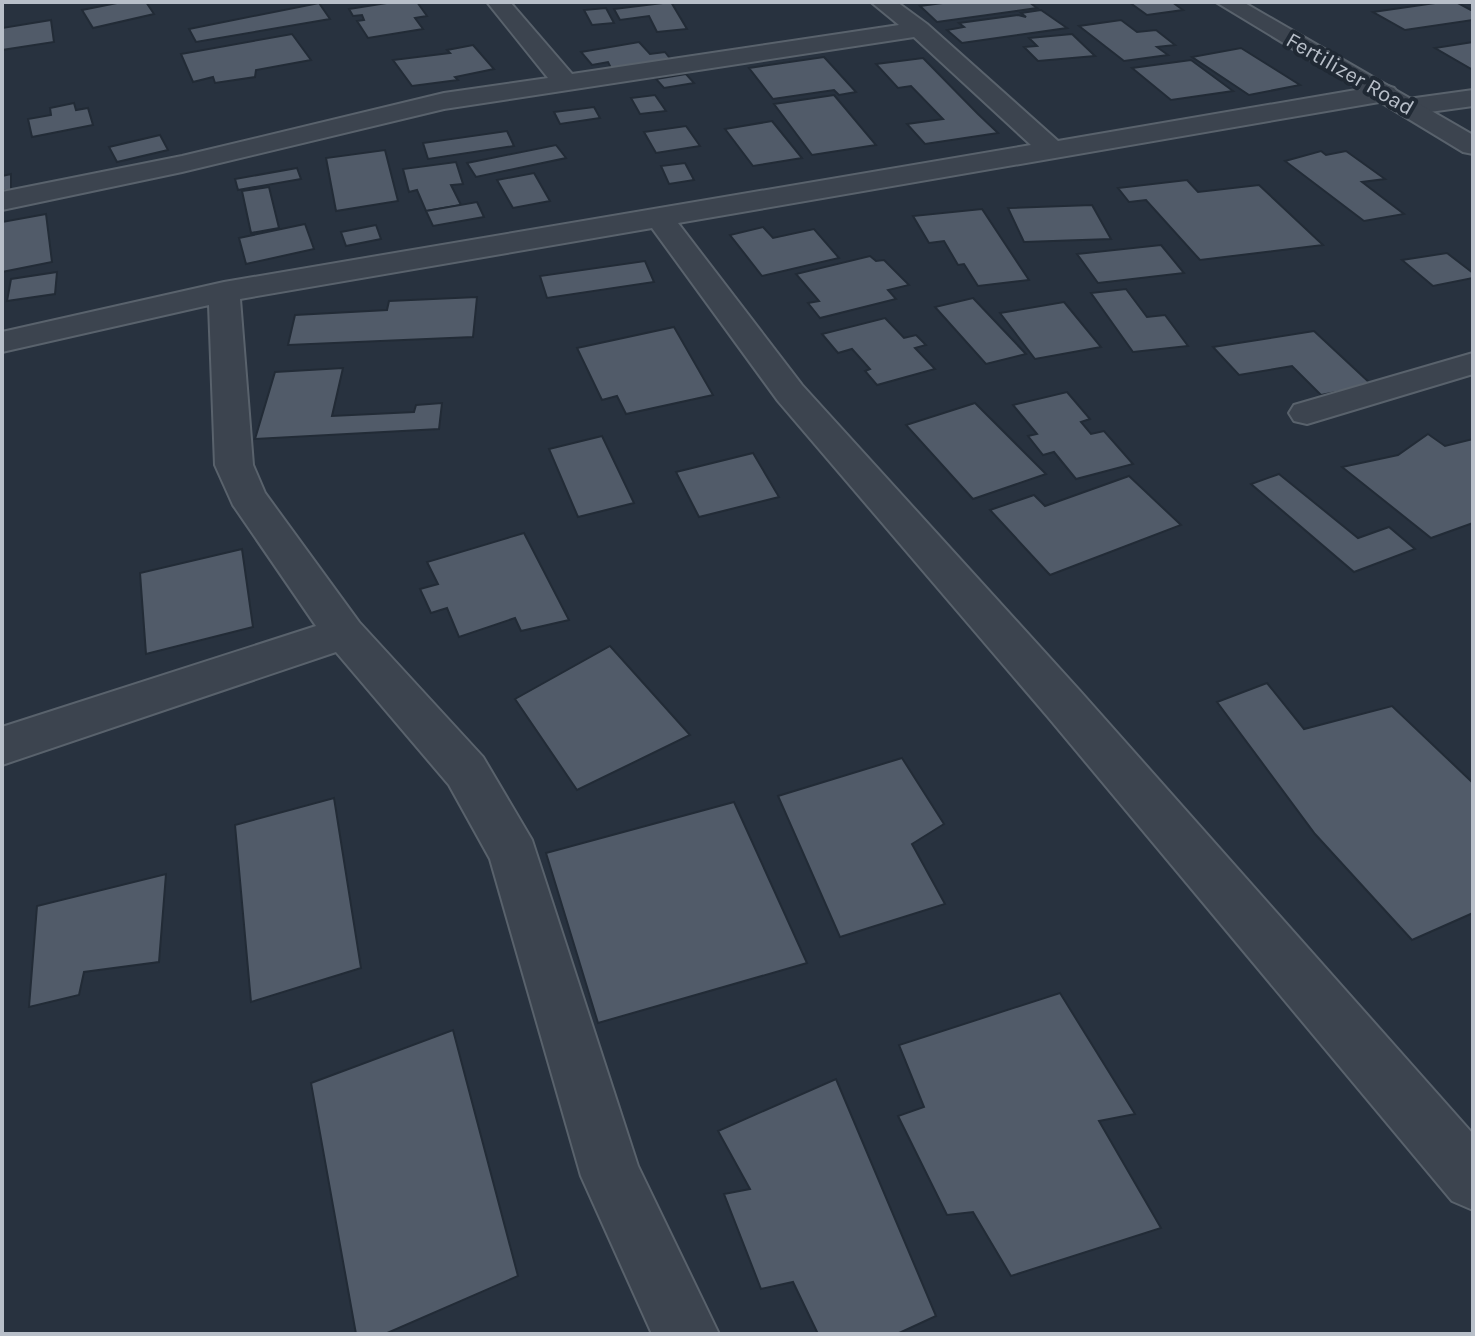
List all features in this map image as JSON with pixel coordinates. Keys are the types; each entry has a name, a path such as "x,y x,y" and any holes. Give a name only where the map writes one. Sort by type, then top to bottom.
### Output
{"street":[{"path":"498,2 565,82"},
{"path":"882,2 919,29 1053,151"},
{"name":"Fertilizer Road","path":"1227,2 1473,146"},
{"path":"2,201 182,164 444,101 919,29"},
{"path":"2,342 224,292 1053,151 1396,100 1473,98"},
{"path":"661,220 790,393 1064,704 1473,1180"},
{"path":"224,292 234,465 247,496 344,633 466,771 514,855 611,1176 686,1334"},
{"path":"1307,413 1473,363"},
{"path":"2,746 344,633"}],"building":[{"path":"122,2 146,2 154,14 93,28 82,10"},
{"path":"393,2 417,2 427,16 415,18 423,29 368,38 357,21 364,20 362,15 353,16 349,9"},
{"path":"671,2 687,29 657,32 649,16 620,20 614,9"},
{"path":"950,2 1029,2 1037,8 937,22 920,6"},
{"path":"1129,2 1172,2 1183,10 1147,15"},
{"path":"1456,2 1473,11 1473,20 1405,30 1373,12"},
{"path":"319,3 330,19 196,42 189,29"},
{"path":"606,8 614,23 592,25 584,10"},
{"path":"1041,10 1067,28 962,43 947,30 964,27 959,23 1018,15 1026,17 1021,13"},
{"path":"51,20 54,42 2,50 2,28"},
{"path":"1121,20 1137,32 1156,30 1175,45 1157,47 1168,55 1124,61 1079,26"},
{"path":"292,34 311,60 256,70 255,77 215,83 213,77 193,82 181,54"},
{"path":"1072,34 1095,56 1038,61 1024,47 1037,46 1029,38"},
{"path":"639,42 650,54 665,52 672,61 612,70 608,62 592,65 581,52"},
{"path":"1473,42 1473,70 1435,48"},
{"path":"473,45 494,69 455,77 458,80 412,86 393,60 450,53 447,50"},
{"path":"1241,48 1300,85 1249,95 1192,57"},
{"path":"824,57 856,92 839,95 834,90 773,99 749,68"},
{"path":"923,58 998,133 925,144 907,124 943,119 911,86 898,88 876,64"},
{"path":"1191,60 1233,91 1171,100 1132,68"},
{"path":"686,74 694,83 664,88 656,79"},
{"path":"655,95 666,111 640,114 631,98"},
{"path":"834,95 876,145 812,155 774,104"},
{"path":"74,103 76,110 88,108 93,125 32,137 28,119 51,115 50,108"},
{"path":"594,107 600,118 560,124 554,112"},
{"path":"772,121 802,158 753,166 725,129"},
{"path":"686,126 700,146 656,153 644,132"},
{"path":"507,131 514,146 428,159 423,143"},
{"path":"160,135 168,150 117,162 109,147"},
{"path":"556,145 566,158 476,177 467,163"},
{"path":"385,150 398,201 336,211 326,158"},
{"path":"1321,151 1326,155 1346,151 1385,179 1362,182 1404,214 1364,221 1285,161"},
{"path":"456,162 463,184 451,185 461,205 426,211 417,190 409,192 403,169"},
{"path":"685,163 694,180 669,184 661,166"},
{"path":"297,168 301,179 238,190 235,179"},
{"path":"534,173 550,201 513,208 497,180"},
{"path":"11,174 11,190 2,191 2,176"},
{"path":"1187,180 1198,192 1259,185 1323,245 1200,260 1146,200 1129,202 1118,188"},
{"path":"269,187 279,228 251,233 242,191"},
{"path":"477,202 484,217 433,226 426,211"},
{"path":"1092,205 1111,239 1024,242 1008,208"},
{"path":"982,209 1029,280 978,286 964,264 958,265 944,241 929,243 913,216"},
{"path":"46,214 52,262 2,272 2,222"},
{"path":"305,224 314,249 246,264 239,238"},
{"path":"376,225 381,239 346,246 341,232"},
{"path":"763,227 773,238 814,229 839,258 762,276 730,235"},
{"path":"1161,245 1184,273 1098,283 1077,254"},
{"path":"1447,253 1473,273 1473,278 1433,286 1402,260"},
{"path":"870,256 876,261 884,260 909,285 888,290 896,299 820,318 808,303 819,301 796,274"},
{"path":"645,261 654,282 547,298 540,276"},
{"path":"57,272 55,294 7,301 11,279"},
{"path":"1126,289 1147,317 1165,315 1188,346 1133,352 1091,293"},
{"path":"477,297 473,337 288,345 295,315 387,310 389,301"},
{"path":"973,298 1026,354 986,364 935,307"},
{"path":"1064,302 1101,347 1035,359 1000,313"},
{"path":"885,318 904,338 916,335 926,345 915,348 935,369 877,385 865,371 870,369 852,349 838,353 822,334"},
{"path":"674,327 713,395 626,414 617,396 602,400 577,348"},
{"path":"1314,331 1372,385 1321,395 1292,366 1239,375 1213,347"},
{"path":"343,368 332,416 414,412 416,405 442,403 439,429 255,439 275,372"},
{"path":"1067,392 1090,419 1081,422 1091,434 1104,431 1133,464 1076,479 1054,452 1043,455 1028,436 1037,434 1013,405"},
{"path":"975,403 1046,474 973,499 906,425"},
{"path":"1428,434 1445,446 1473,439 1473,523 1431,538 1342,467 1398,455"},
{"path":"602,436 634,503 578,517 549,449"},
{"path":"753,453 779,497 699,517 676,472"},
{"path":"1279,474 1358,538 1389,527 1415,549 1354,572 1251,484"},
{"path":"1129,476 1181,525 1050,575 990,510 1034,495 1045,506"},
{"path":"524,533 569,620 521,631 515,618 459,637 447,608 431,613 420,589 438,584 427,562"},
{"path":"242,549 253,627 146,654 140,573"},
{"path":"610,646 690,735 577,790 515,699"},
{"path":"1267,683 1304,729 1392,706 1473,783 1473,913 1412,940 1315,834 1217,702"},
{"path":"902,758 944,824 912,844 945,904 840,937 778,796"},
{"path":"334,798 361,968 251,1002 235,825"},
{"path":"734,802 807,963 598,1023 546,853"},
{"path":"166,874 159,962 84,972 79,995 29,1007 37,906"},
{"path":"1060,993 1135,1114 1099,1121 1161,1228 1011,1276 973,1212 947,1215 898,1116 924,1107 899,1045"},
{"path":"453,1030 518,1276 385,1334 356,1334 311,1083"},
{"path":"836,1079 936,1316 897,1334 818,1334 793,1282 761,1289 724,1194 750,1189 718,1131"}]}
